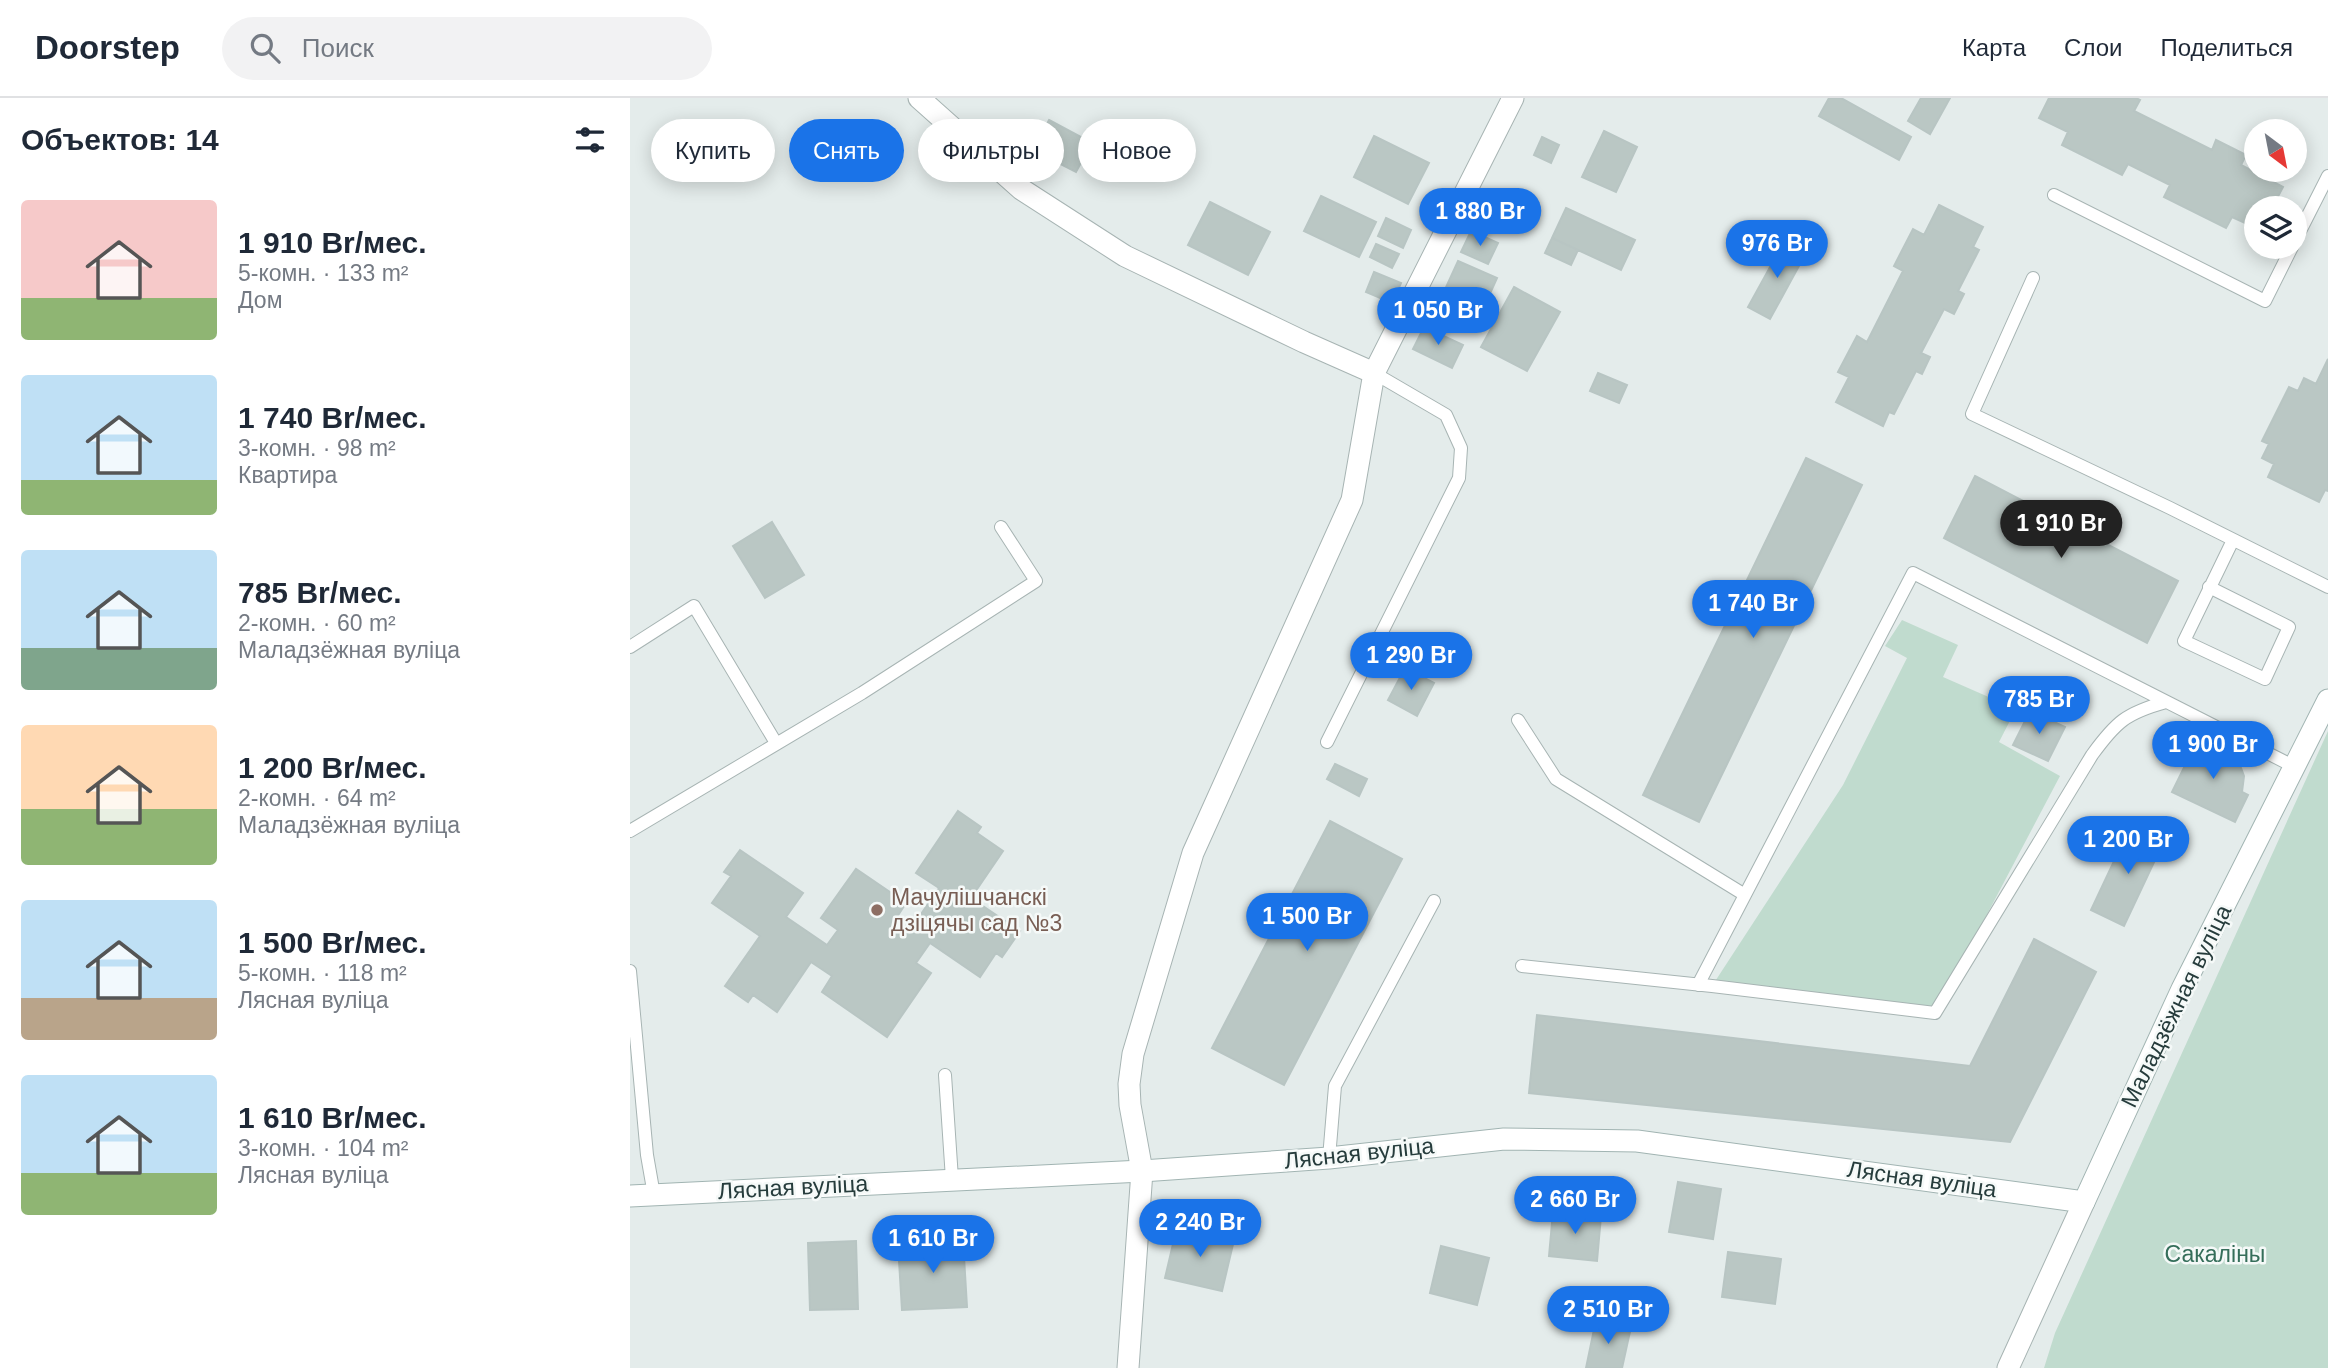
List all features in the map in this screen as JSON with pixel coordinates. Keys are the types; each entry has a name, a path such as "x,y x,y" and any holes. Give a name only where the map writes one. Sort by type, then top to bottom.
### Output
{"street":[{"path":"919,98 1021,190 1125,256 1374,373"},
{"path":"1128,1368 1142,1171 1130,1105 1129,1084 1133,1054 1193,853 1352,500 1374,373 1513,98"},
{"name":"Маладзёжная вуліца","path":"2008,1368 2182,989 2328,700"},
{"name":"Лясная вуліца","path":"630,1196 1142,1171 1329,1158 1504,1139 1637,1140 2084,1202"}],"lane":[{"path":"2307,217 2328,176"},
{"path":"2054,195 2265,301 2286,259"},
{"path":"2033,278 1972,414 2328,587"},
{"path":"1327,742 1459,478 1461,448 1446,415 1374,373"},
{"path":"630,831 862,694 1035,581 1001,527"},
{"path":"2209,587 2289,627 2266,679 2184,641 2209,587 2233,540"},
{"path":"1698,985 1913,573 2295,767"},
{"path":"630,647 694,606 776,743"},
{"path":"1522,966 1935,1013 2092,755 2110,730 2125,717 2142,708 2166,702"},
{"path":"1518,720 1556,779 1745,895"},
{"path":"1329,1158 1335,1086 1434,901"},
{"path":"630,971 635,1077 654,1195"},
{"path":"945,1074 952,1179"}],"green space":[{"path":"1902,620 1958,645 1943,677 2016,709 1999,742 2060,776 1935,1013 1712,986 1843,785 1907,658 1885,646"},
{"name":"Сакаліны","path":"2328,731 2328,1368 2044,1368 2055,1333"}],"building":[{"path":"1829,98 1841,98 1911,137 1899,160 1819,116"},
{"path":"1921,98 1950,98 1930,134 1908,121"},
{"path":"2049,98 2136,98 2140,100 2134,111 2212,150 2216,140 2244,154 2241,165 2244,167 2244,182 2273,182 2283,187 2278,196 2244,196 2244,222 2232,217 2226,228 2164,197 2170,185 2128,164 2122,175 2062,145 2068,132 2039,118"},
{"path":"1064,128 1078,136 1076,172 1064,166"},
{"path":"1604,131 1637,147 1616,192 1582,177"},
{"path":"1374,136 1429,163 1408,204 1354,177"},
{"path":"1542,137 1559,145 1551,163 1534,155"},
{"path":"1321,196 1376,222 1359,257 1304,231"},
{"path":"1210,202 1270,232 1248,275 1188,245"},
{"path":"1939,205 1983,227 1973,247 1979,250 1958,291 1964,294 1954,314 1944,309 1921,353 1930,357 1922,374 1916,371 1894,414 1889,412 1883,426 1836,402 1849,377 1838,372 1857,336 1867,342 1903,271 1894,266 1913,229 1924,235"},
{"path":"1566,208 1635,240 1621,270 1552,238"},
{"path":"1386,218 1411,230 1403,248 1378,236"},
{"path":"1471,231 1498,243 1488,264 1461,252"},
{"path":"1552,238 1578,250 1571,265 1545,253"},
{"path":"1785,240 1806,253 1770,319 1748,307"},
{"path":"1376,244 1399,254 1392,268 1370,257"},
{"path":"1458,261 1497,278 1476,325 1437,307"},
{"path":"1374,272 1401,283 1392,303 1366,292"},
{"path":"1514,287 1560,312 1527,371 1481,347"},
{"path":"1424,327 1463,345 1452,368 1413,349"},
{"path":"2328,359 2328,491 2325,490 2319,502 2268,477 2274,464 2262,458 2269,444 2262,441 2289,387 2298,391 2304,378 2316,384"},
{"path":"1598,373 1627,385 1619,403 1590,391"},
{"path":"1806,458 1862,485 1699,822 1643,795"},
{"path":"1975,476 2178,581 2147,643 1944,538"},
{"path":"772,522 804,575 765,598 733,546"},
{"path":"1405,668 1434,683 1417,716 1388,700"},
{"path":"2030,711 2065,727 2048,761 2013,745"},
{"path":"2199,737 2230,753 2241,768 2244,776 2242,792 2248,795 2235,822 2172,792"},
{"path":"1335,764 1367,779 1359,796 1327,779"},
{"path":"958,811 981,827 977,833 1003,851 971,898 1020,931 1002,957 996,953 980,977 930,943 916,963 931,973 887,1037 822,992 832,976 811,962 777,1012 753,995 748,1002 725,986 760,936 712,903 731,876 724,872 740,850 803,893 786,917 827,945 838,930 821,918 856,869 906,903 895,920 910,930 939,888 916,873"},
{"path":"1330,821 1402,859 1284,1085 1212,1048"},
{"path":"2131,825 2164,841 2124,926 2091,910"},
{"path":"2034,939 2096,972 2010,1142 1529,1093 1537,1015 1970,1066"},
{"path":"1678,1182 1721,1189 1713,1239 1669,1232"},
{"path":"1553,1212 1601,1216 1597,1261 1549,1256"},
{"path":"1177,1227 1234,1240 1222,1291 1165,1278"},
{"path":"963,1240 967,1307 902,1310 898,1244"},
{"path":"856,1241 858,1309 810,1310 808,1243"},
{"path":"1441,1246 1489,1258 1477,1305 1430,1293"},
{"path":"1728,1252 1781,1259 1775,1304 1722,1297"},
{"path":"1596,1320 1631,1327 1622,1368 1586,1368"}],"place":[{"name":"Мачулішчанскі дзіцячы сад №3","path":"877,910"}]}
